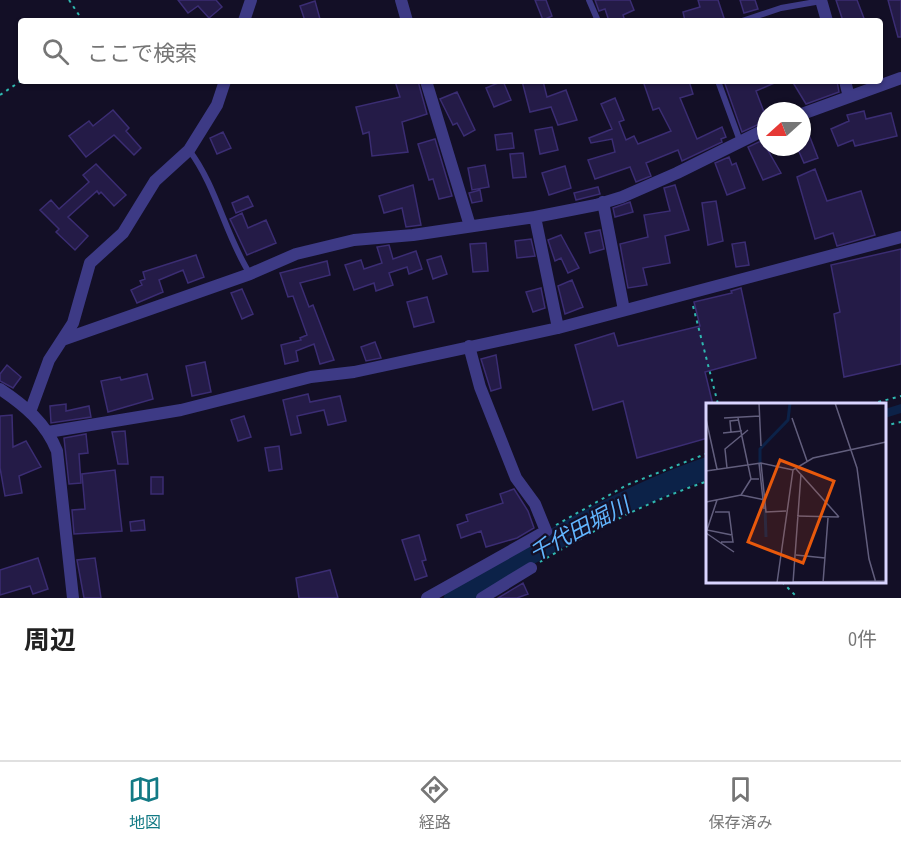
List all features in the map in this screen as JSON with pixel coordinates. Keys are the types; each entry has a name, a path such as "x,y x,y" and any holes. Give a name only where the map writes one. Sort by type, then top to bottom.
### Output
{"street":[{"path":"245,18 251,0"},
{"path":"401,0 406,18"},
{"path":"821,1 826,18"},
{"path":"811,111 901,78"},
{"path":"30,412 49,360 73,323 90,263 123,233 155,181 189,150 217,105 224,84"},
{"path":"429,84 470,226"},
{"path":"845,84 849,97"},
{"path":"62,340 250,274 296,254 354,240 535,217 603,202 652,184 757,133"},
{"path":"603,202 624,310"},
{"path":"535,217 558,328"},
{"path":"48,432 181,410 310,377 354,372 558,328 901,237"},
{"path":"433,597 546,531 535,504 516,478 480,387 469,346"},
{"path":"0,389 30,412 48,432 57,451 73,598"},
{"path":"482,598 531,568"}],"lane":[{"path":"589,0 597,18"},
{"path":"751,18 781,8 821,1"},
{"path":"719,84 740,141"},
{"path":"189,150 201,166 239,257 250,274"}],"path":[{"path":"69,0 81,18"},
{"path":"0,95 18,83"},
{"path":"690,293 718,403"},
{"path":"878,403 901,396"},
{"path":"886,426 901,422"},
{"path":"546,531 627,486 706,454"},
{"path":"531,568 618,518 675,492 706,482"},
{"path":"783,583 798,598"}],"water":[{"path":"901,404 901,413 886,418 886,409"}],"building":[{"path":"178,0 216,0 222,7 209,18 198,6 188,13"},
{"path":"535,0 546,0 552,16 542,18"},
{"path":"595,0 630,0 634,10 623,15 624,18 608,18 605,9 599,11"},
{"path":"698,0 718,0 724,18 684,18 683,12 700,7"},
{"path":"740,0 755,0 758,9 744,13"},
{"path":"836,0 857,0 864,18 842,18"},
{"path":"888,0 901,0 901,37 898,37"},
{"path":"315,1 320,18 304,18 300,6"},
{"path":"396,84 419,84 427,114 402,122 408,152 372,156 369,132 363,134 356,107 400,97"},
{"path":"496,84 504,84 511,100 494,107 486,88"},
{"path":"523,84 544,84 547,97 566,90 577,120 558,125 551,107 530,112"},
{"path":"644,84 690,84 693,94 680,98 697,139 722,127 726,137 721,139 722,142 682,161 678,150 646,163 651,176 636,182 630,167 595,179 588,160 615,152 612,139 591,143 589,138 612,129 601,104 615,98 624,120 619,122 626,140 634,136 638,144 671,131 659,108 653,110"},
{"path":"725,84 772,84 756,91 760,102 757,102 757,125 742,132"},
{"path":"794,84 838,84 839,92 811,102 805,102"},
{"path":"457,92 475,130 464,136 457,123 453,125 440,99"},
{"path":"113,110 129,128 126,131 141,148 134,155 114,135 86,157 69,136 89,121 93,126"},
{"path":"864,111 866,119 891,113 897,136 855,146 853,140 838,146 831,129 849,121 847,115"},
{"path":"552,127 558,150 540,154 535,130"},
{"path":"223,132 231,148 217,154 210,138"},
{"path":"512,133 514,148 497,150 495,135"},
{"path":"435,139 452,196 439,199 433,179 429,180 418,144"},
{"path":"811,140 818,158 804,163 801,156 811,156"},
{"path":"757,143 757,156 771,156 781,173 763,180 748,147"},
{"path":"523,153 526,177 513,178 510,154"},
{"path":"729,157 732,165 736,163 745,188 727,195 715,163"},
{"path":"96,164 126,195 114,206 101,192 99,194 97,191 68,217 88,236 75,250 56,232 59,229 40,210 51,200 59,209 89,182 83,175"},
{"path":"485,165 489,187 472,190 468,168"},
{"path":"565,166 571,188 549,195 542,173"},
{"path":"815,169 827,201 861,191 875,235 837,246 833,233 815,239 797,177"},
{"path":"413,185 421,225 406,227 402,208 384,213 379,196"},
{"path":"675,185 689,230 665,236 670,263 643,268 647,285 628,288 620,244 648,237 644,215 670,211 664,188"},
{"path":"598,187 600,194 576,200 574,193"},
{"path":"480,190 482,201 472,203 469,193"},
{"path":"248,196 253,206 236,213 232,203"},
{"path":"716,201 723,241 708,245 702,203"},
{"path":"630,202 633,212 615,217 613,208"},
{"path":"242,213 248,228 266,220 276,243 247,255 230,219"},
{"path":"600,230 604,249 590,253 585,233"},
{"path":"561,235 579,268 568,273 561,258 555,261 548,240"},
{"path":"531,239 535,256 517,258 515,241"},
{"path":"745,242 749,265 736,267 732,244"},
{"path":"486,243 488,271 473,272 470,244"},
{"path":"389,245 393,259 416,251 422,269 409,274 407,267 389,273 393,285 376,291 374,283 354,290 345,265 361,260 364,269 382,263 377,247"},
{"path":"901,249 901,364 844,377 834,314 840,312 831,265"},
{"path":"196,255 204,277 188,283 183,270 159,280 163,292 137,303 131,290 142,285 140,281 145,279 143,272"},
{"path":"441,256 447,274 433,279 427,260"},
{"path":"327,261 330,275 300,283 309,307 313,305 334,360 320,364 314,344 296,351 298,361 285,364 281,345 301,340 300,338 307,335 293,296 288,297 280,273"},
{"path":"572,280 583,307 565,314 558,286"},
{"path":"541,288 545,308 533,312 526,292"},
{"path":"741,288 756,358 705,372 713,403 706,403 706,439 637,458 623,401 593,410 575,345 614,333 618,346 700,326 694,302 732,293 731,291"},
{"path":"242,289 253,314 242,319 231,293"},
{"path":"427,297 434,322 414,327 407,302"},
{"path":"375,342 381,358 366,361 361,347"},
{"path":"496,355 501,388 491,391 481,359"},
{"path":"205,362 211,392 192,396 186,366"},
{"path":"7,365 21,377 13,388 0,381 0,374"},
{"path":"147,374 153,399 108,412 101,381 120,377 121,380"},
{"path":"308,394 310,402 340,396 346,421 328,425 324,410 297,416 301,433 291,435 283,400"},
{"path":"66,404 66,411 89,406 91,417 51,423 50,406"},
{"path":"12,415 13,447 26,441 41,467 19,476 22,493 5,496 0,468 0,416"},
{"path":"244,416 251,437 238,441 231,420"},
{"path":"125,431 128,464 118,464 112,432"},
{"path":"86,434 88,453 79,454 81,483 69,484 64,438"},
{"path":"279,446 282,469 269,471 265,448"},
{"path":"115,470 122,531 74,534 72,510 85,509 82,474"},
{"path":"151,477 163,477 163,494 151,494"},
{"path":"514,489 528,511 534,528 517,538 486,547 481,531 461,538 457,525 468,521 466,515 503,503 500,494"},
{"path":"144,520 145,530 131,531 130,522"},
{"path":"419,535 426,560 422,561 427,576 415,580 402,540"},
{"path":"38,558 48,589 33,594 30,586 0,595 0,570"},
{"path":"95,558 101,598 84,598 77,560"},
{"path":"330,570 338,598 299,598 296,578"},
{"path":"523,583 528,594 517,598 498,598"}],"waterway":[{"name":"千代田堀川","path":"455,598 578,526 642,494 706,469"}]}
